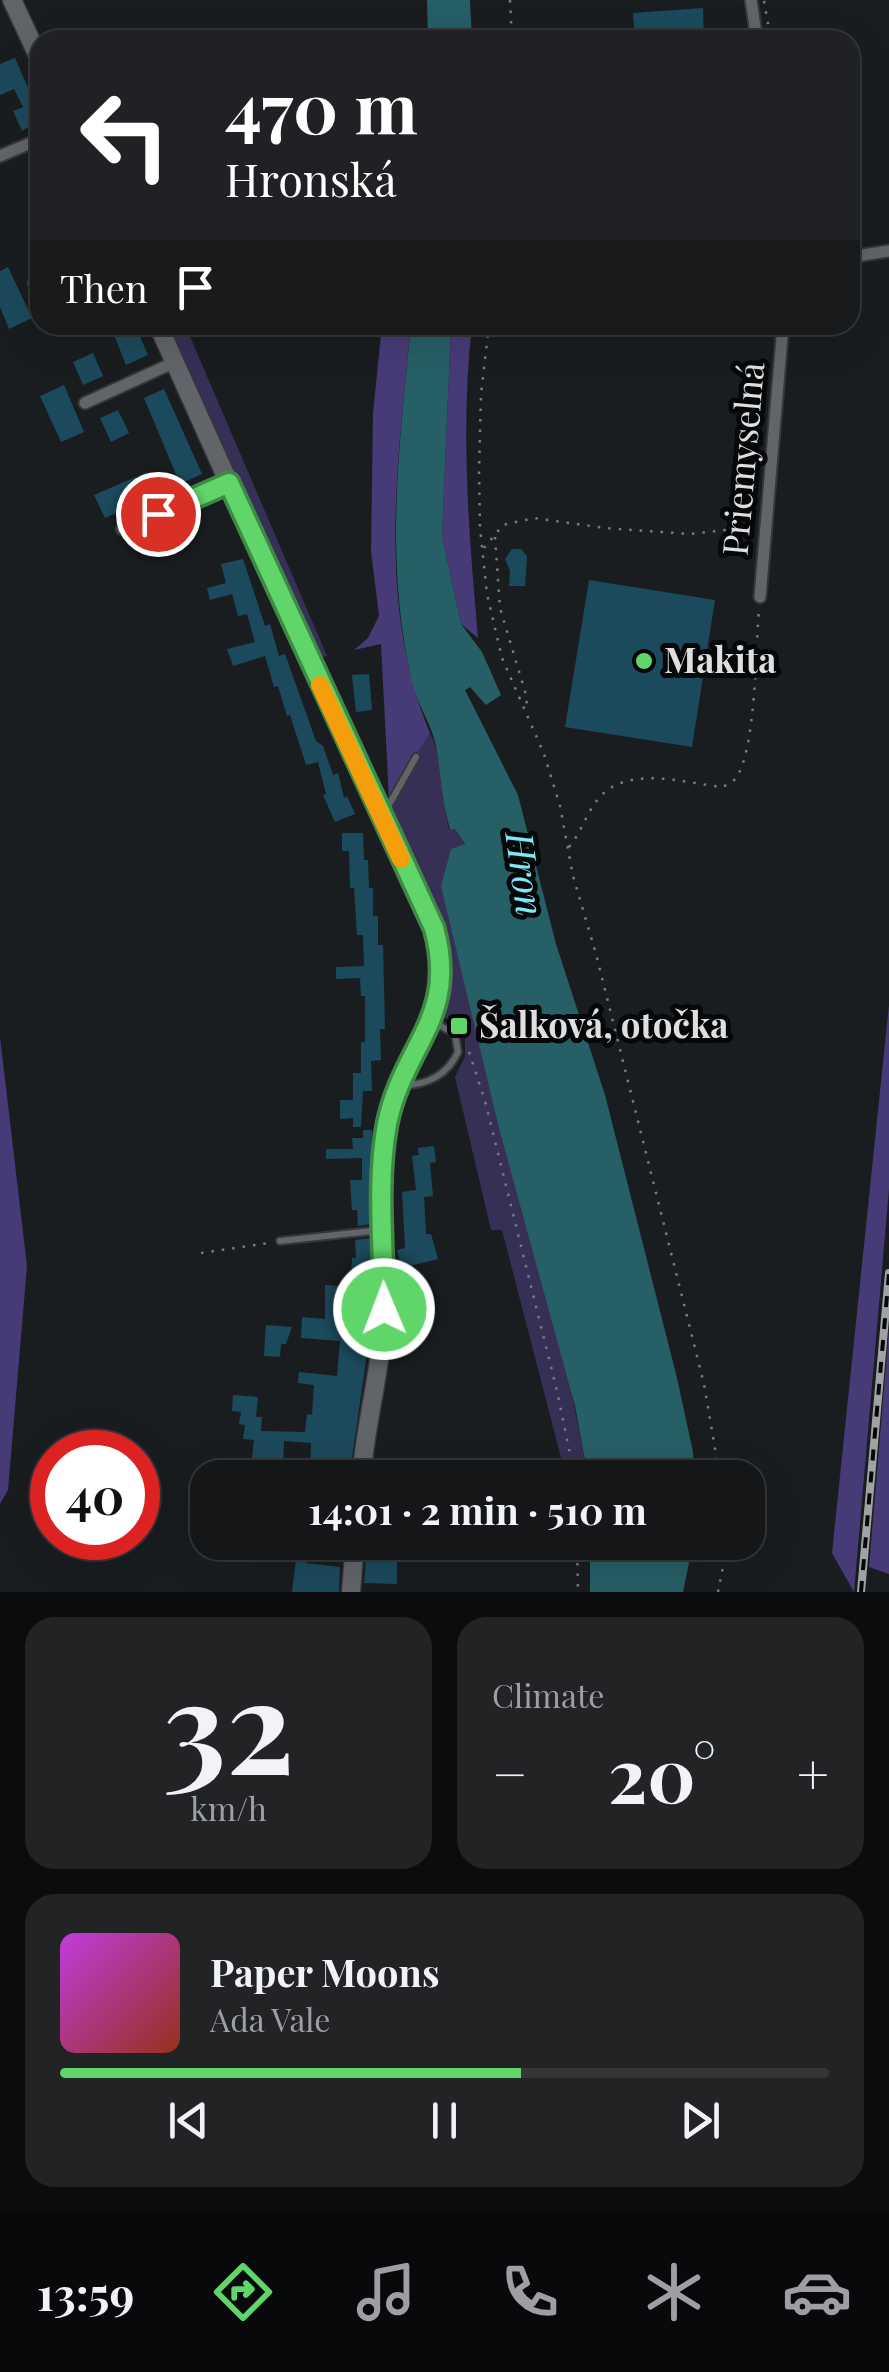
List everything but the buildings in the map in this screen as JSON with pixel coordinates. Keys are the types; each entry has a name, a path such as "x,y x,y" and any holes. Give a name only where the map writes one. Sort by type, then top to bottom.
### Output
{"street":[{"path":"12,0 30,39"},
{"path":"751,0 756,30"},
{"path":"0,156 30,143"},
{"path":"860,255 889,251"},
{"path":"163,335 427,910 439,947 442,979 431,1021 399,1086 388,1124 382,1230 384,1309 363,1460"},
{"name":"Priemyselná","path":"760,597 782,335"},
{"path":"85,403 175,362"},
{"path":"122,529 229,483"},
{"path":"352,1592 354,1560"}],"lane":[{"path":"382,818 416,756"},
{"path":"399,1086 416,1085 438,1076 458,1052 455,1034 431,1021"},
{"path":"280,1241 382,1230"}],"path":[{"path":"510,0 512,30"},
{"path":"764,0 768,30"},
{"path":"487,335 480,432 488,594 502,658 544,754 569,847 572,876 596,954 704,1384 717,1460"},
{"path":"483,549 503,525 534,518 690,534 756,526"},
{"path":"494,536 500,608 526,698 526,712"},
{"path":"569,847 602,794 624,781 640,778 722,787 734,782 749,734 760,597"},
{"path":"458,1052 468,1051 474,1060 557,1391 570,1460"},
{"path":"201,1253 280,1241"},
{"path":"577,1560 578,1592"},
{"path":"718,1592 724,1560"}],"shaded area":[{"path":"170,335 189,335 327,656 318,658"},
{"path":"381,335 410,335 397,479 397,583 402,634 413,684 430,733 389,799 381,644 354,650 368,638 379,616 371,551 373,413"},
{"path":"451,335 471,335 466,442 478,638 461,624 442,536"},
{"path":"430,733 449,829 455,829 465,845 585,1460 562,1460 502,1230 491,1230 455,1077 465,1056 465,1036 441,1013 433,904 389,799"},
{"path":"889,1005 889,1189 854,1592 832,1553"},
{"path":"0,1037 27,1266 8,1490 0,1504"},
{"path":"889,1329 889,1574 869,1567"}],"water":[{"path":"427,0 470,0 472,30 428,30"},
{"name":"Hron","path":"410,335 451,335 442,536 461,624 482,652 501,695 486,705 470,687 465,690 518,795 556,944 605,1095 677,1378 693,1460 585,1460 575,1406 499,1128 441,886 451,849 465,844 455,829 450,829 434,738 412,682 398,592 396,504"},
{"path":"590,1560 690,1560 683,1592 590,1592"}],"railway":[{"path":"861,1592 889,1273"}],"slow traffic":[{"path":"320,685 401,859"}],"place":[{"name":"Makita","path":"644,661"},
{"name":"Šalková, otočka","path":"459,1026"}],"route":[{"path":"158,514 229,483 434,928 442,962 439,996 399,1086 384,1152 384,1309"}]}
